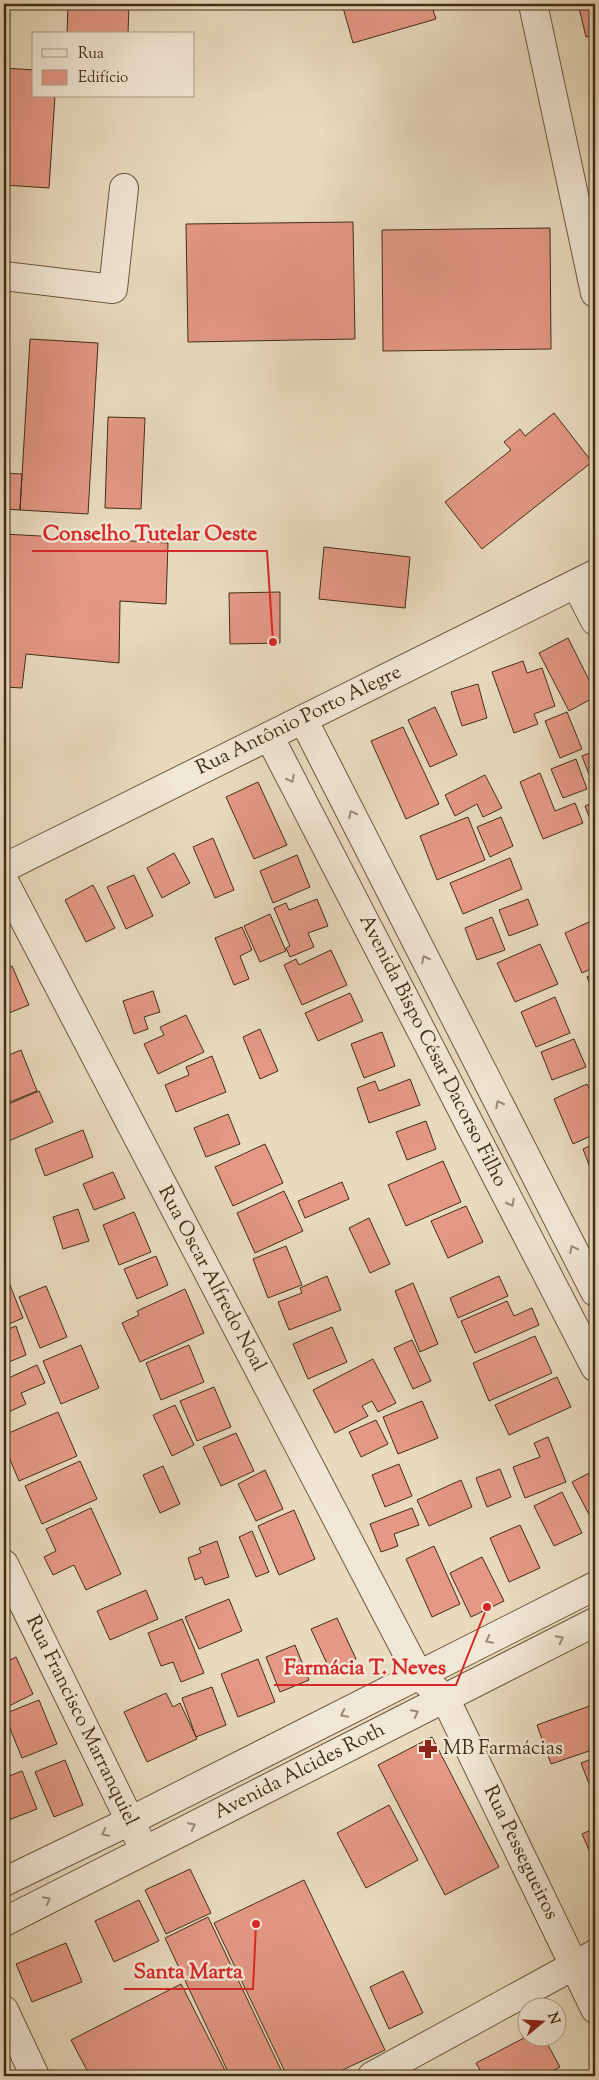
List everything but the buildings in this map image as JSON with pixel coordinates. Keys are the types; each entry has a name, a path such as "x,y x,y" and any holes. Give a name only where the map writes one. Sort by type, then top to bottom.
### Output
{"street":[{"path":"533,4 595,293"},
{"path":"4,276 113,288 124,188"},
{"path":"586,579 595,620"},
{"name":"Rua Antônio Porto Alegre","path":"4,868 586,579"},
{"name":"Avenida Bispo César Dacorso Filho","path":"304,719 595,1292"},
{"name":"Avenida Bispo César Dacorso Filho","path":"269,736 595,1367"},
{"name":"Rua Oscar Alfredo Noal","path":"4,881 419,1676"},
{"path":"486,1156 518,1140"},
{"name":"Rua Francisco Marranquiel","path":"4,1564 144,1851"},
{"name":"Avenida Alcides Roth","path":"4,1882 130,1821 595,1586"},
{"name":"Avenida Alcides Roth","path":"4,1922 595,1622"},
{"path":"419,1676 445,1698"},
{"name":"Rua Pessegueiros","path":"445,1698 585,1960 595,2009"},
{"path":"372,2076 585,1960"},
{"path":"4,2010 35,2076"}],"place":[{"name":"Conselho Tutelar Oeste","path":"273,642"},
{"name":"Farmácia T. Neves","path":"487,1607"},
{"name":"MB Farmácias","path":"428,1749"},
{"name":"Santa Marta","path":"256,1924"}]}
